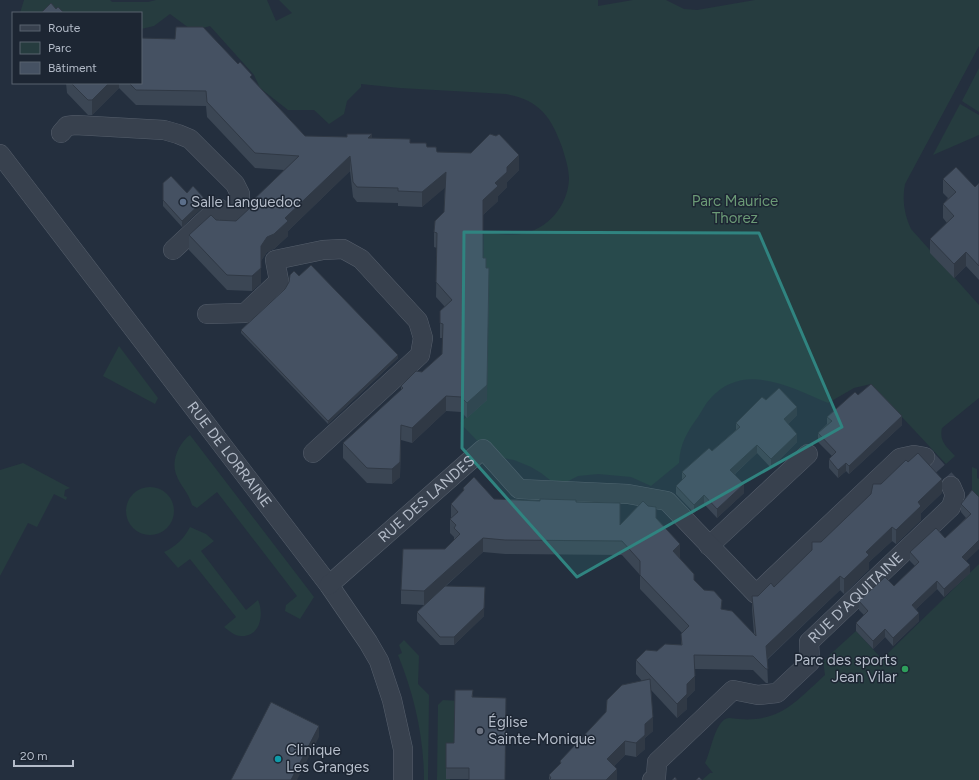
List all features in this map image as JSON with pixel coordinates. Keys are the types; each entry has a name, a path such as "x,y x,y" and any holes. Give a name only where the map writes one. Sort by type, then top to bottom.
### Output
{"street":[{"path":"61,133 67,126 75,126 164,130 178,134 190,139 235,184 240,194 242,223 218,208 173,250"},
{"name":"RUE DE LORRAINE","path":"0,154 329,585 368,642 379,661 392,700 403,749 403,780"},
{"path":"207,314 245,313 279,281 270,255 343,249 361,259 418,321 423,338 420,355 313,453"},
{"name":"RUE DES LANDES","path":"329,585 483,449 519,489 628,494 667,501 709,546"},
{"path":"808,454 709,546 756,594 900,458 914,455 926,457"},
{"name":"RUE D'AQUITAINE","path":"652,780 656,777 657,762 733,690 758,695 776,693 810,662 809,642 951,507 955,495 952,486"}],"highlighted area":[{"path":"464,232 759,233 842,427 577,577 462,448"}],"green space":[{"name":"Parc Maurice Thorez","path":"24,0 110,0 112,2 148,2 156,0 267,0 276,21 292,13 279,0 598,0 598,6 633,0 666,0 684,9 697,10 755,0 979,0 979,46 905,184 904,196 905,212 911,229 979,305 979,398 942,428 941,433 942,440 955,456 946,464 871,384 854,388 828,403 799,390 768,381 752,379 737,381 723,388 710,399 685,438 679,463 651,486 631,477 598,474 578,476 561,485 555,484 531,467 514,460 492,456 460,423 472,411 483,279 484,231 512,235 530,232 547,222 560,207 565,198 569,179 567,163 558,136 548,118 542,111 527,100 506,94 400,88 361,84 361,87 347,101 344,114 329,124 314,110 288,110 260,88 254,75 210,26 193,31 170,14 154,26 142,29 142,12 20,12"},
{"path":"979,68 979,112 962,101"},
{"path":"960,104 979,115 979,135 933,155"},
{"path":"119,346 158,398 155,404 103,376"},
{"path":"190,435 314,597 300,619 285,611 286,605 297,596 217,492 197,508 192,505 176,474 175,469 175,458 179,447"},
{"path":"23,463 70,488 65,490 64,496 67,497 66,500 54,494 37,527 28,523 0,576 0,470"},
{"path":"972,467 977,469 977,478 979,479 979,506 972,499"},
{"path":"145,487 155,487 167,494 174,506 174,516 167,528 155,535 145,535 137,531 130,524 126,516 126,506 130,498 137,491"},
{"path":"190,527 206,534 214,541 201,551 246,610 258,600 261,617 257,628 253,633 239,636 224,627 236,617 190,559 178,568 164,552 180,541"},
{"name":"Parc des sports Jean Vilar","path":"979,564 979,780 702,780 710,773 713,773 705,763 717,730 724,720 729,718 760,718 772,715 793,704 825,675 823,661 856,631 882,659"},
{"path":"404,640 419,656 418,684 429,695 428,780 424,780 424,764 417,716 409,685 398,655 402,653 399,645"},
{"path":"443,700 460,701 450,780 437,780 438,705"}],"building":[{"path":"51,3 56,9 58,7 63,12 42,12"},
{"path":"176,27 203,27 238,64 240,62 252,75 250,77 305,136 347,137 347,134 372,134 368,138 410,139 410,143 426,143 427,147 436,147 437,152 471,153 490,134 496,136 499,134 519,155 507,167 507,172 495,183 498,186 483,200 483,258 486,258 486,268 489,268 487,385 467,403 461,397 446,396 412,428 401,425 400,462 392,469 367,468 343,443 403,388 401,386 416,371 422,372 442,354 443,324 440,323 440,311 452,300 436,282 437,233 434,232 435,221 444,212 446,172 422,192 398,191 398,188 357,187 353,182 350,156 285,218 288,221 274,234 267,237 261,246 261,268 252,276 227,275 189,235 211,215 216,220 236,221 251,207 251,202 299,156 255,153 207,102 206,91 136,90 130,84 142,84 142,38 175,39"},
{"path":"72,84 108,84 92,100 88,100"},
{"path":"956,167 975,187 979,183 979,266 966,252 954,264 930,239 954,216 943,204 956,192 943,179"},
{"name":"Salle Languedoc","path":"171,176 187,193 193,186 205,199 182,221 163,200 163,183"},
{"path":"311,265 398,355 328,421 241,330 285,289 289,282 290,275 294,271 299,276"},
{"path":"871,384 902,416 849,466 846,463 838,470 829,459 836,452 818,433 832,421 827,417 855,392 858,395"},
{"path":"779,388 797,407 784,419 797,434 771,459 757,445 730,470 744,484 717,509 704,495 694,505 676,486 686,476 682,472 709,448 712,451 740,427 736,423 762,397 766,400"},
{"path":"918,453 942,479 918,502 921,506 896,530 892,527 866,552 869,555 844,579 840,576 766,646 768,669 766,669 753,656 694,655 695,676 687,684 687,694 677,704 636,660 646,650 657,651 665,644 682,645 681,634 689,626 640,575 640,561 622,541 505,540 483,538 424,591 401,590 403,549 445,549 460,534 454,528 456,525 450,519 458,512 451,504 464,490 463,488 474,477 494,499 540,501 540,499 576,500 576,502 620,503 620,525 643,501 648,506 656,507 656,518 680,544 673,551 694,574 694,580 704,590 714,591 722,600 721,609 732,611 756,636 752,596 758,596 771,583 774,587 812,550 812,542 821,542 871,494 873,484 881,484 906,460 908,462"},
{"path":"972,490 979,497 979,540 962,557 970,565 944,589 937,581 912,605 919,613 893,638 885,629 873,641 856,623 868,611 859,601 885,577 894,586 919,562 910,552 936,528 945,538 971,514 961,504"},
{"path":"445,586 485,587 484,608 454,637 440,637 417,612"},
{"path":"650,679 653,717 645,724 645,735 636,743 625,741 607,759 617,769 606,780 549,780 551,778 549,775 561,763 560,761 606,712 607,700 622,685"},
{"name":"Église Sainte-Monique","path":"455,690 473,690 472,697 506,698 505,780 469,780 469,768 446,768 446,743 454,743"},
{"name":"Clinique Les Granges","path":"271,702 319,726 291,780 231,780"}],"tunnel":[{"path":"925,457 951,486"}],"place":[{"name":"Salle Languedoc","path":"183,202"},
{"name":"Parc des sports Jean Vilar","path":"905,669"},
{"name":"Église Sainte-Monique","path":"480,731"},
{"name":"Clinique Les Granges","path":"278,759"}]}
